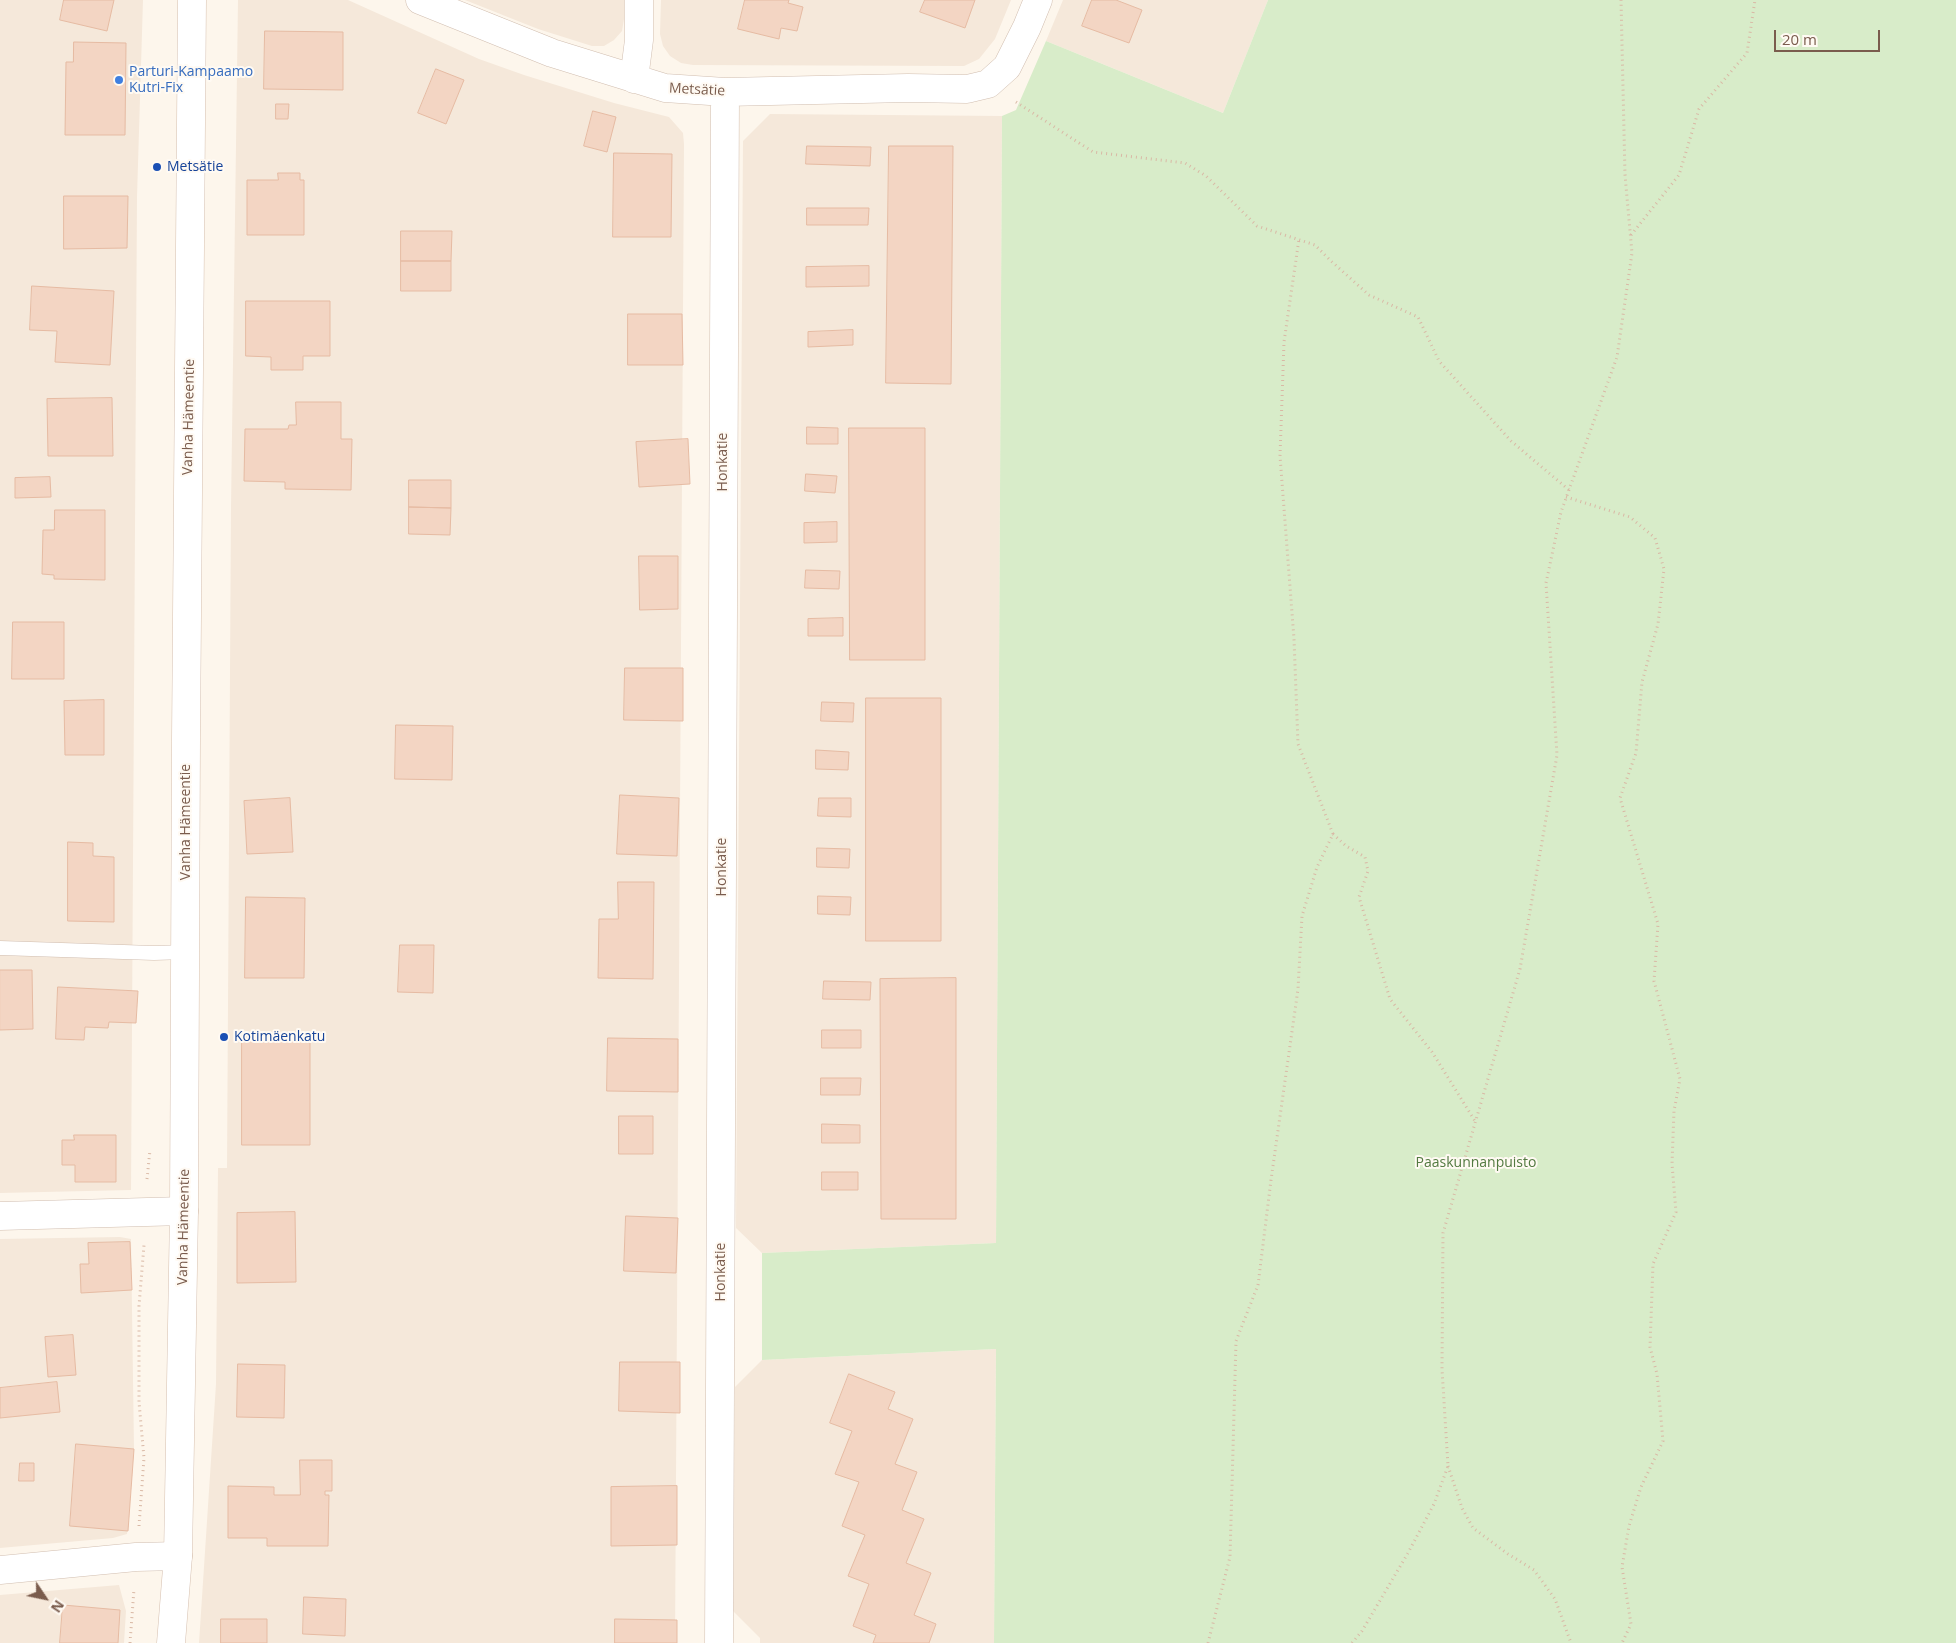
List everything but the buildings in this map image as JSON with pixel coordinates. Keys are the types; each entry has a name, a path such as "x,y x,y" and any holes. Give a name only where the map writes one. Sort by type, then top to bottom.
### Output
{"street":[{"name":"Vanha Hämeentie","path":"171,1643 178,1556 184,1211 192,0"},
{"name":"Metsätie","path":"420,0 552,53 665,88 725,92 908,88 967,89 988,84"},
{"path":"634,78 639,40 639,0"},
{"path":"988,84 1007,67 1038,0"},
{"name":"Honkatie","path":"719,1643 725,92"},
{"path":"0,1216 184,1211"},
{"path":"0,1570 136,1557 178,1556"}],"lane":[{"path":"0,948 154,953 186,952"}],"path":[{"path":"1571,1643 1554,1599 1534,1570 1508,1554 1473,1528 1462,1508 1448,1466 1442,1369 1444,1233 1520,969 1557,755 1546,583 1561,512 1617,357 1632,253 1625,175 1621,0"},
{"path":"1631,236 1679,175 1699,109 1747,53 1755,0"},
{"path":"988,84 1093,152 1185,163 1206,176 1257,226 1315,245 1369,295 1418,317 1439,362 1511,441 1569,490"},
{"path":"1299,239 1284,342 1280,456 1294,638 1298,744 1333,834 1346,846 1365,857 1368,871 1359,897 1390,999 1432,1052 1476,1122"},
{"path":"1566,497 1630,517 1655,538 1664,569 1658,624 1642,682 1636,753 1620,798 1658,924 1654,981 1680,1079 1674,1112 1672,1164 1676,1212 1653,1264 1650,1347 1657,1374 1663,1441 1641,1487 1629,1526 1622,1567 1630,1624 1622,1643"},
{"path":"1208,1643 1230,1557 1236,1341 1258,1285 1298,989 1302,916 1317,867 1333,834"},
{"path":"130,1643 144,1458 139,1402 139,1306 144,1240"},
{"path":"1352,1643 1362,1631 1408,1553 1434,1504 1448,1466"}],"shaded area":[{"path":"0,0 143,0 137,197 131,1190 0,1193"},
{"path":"238,0 348,0 479,59 614,103 669,117 683,133 675,1643 199,1643 216,1384 218,1168 227,1168 231,507"},
{"path":"465,0 624,0 624,19 622,31 614,40 604,46 592,46 538,29"},
{"path":"661,0 1011,0 995,39 979,59 964,66 693,65 681,63 670,56 663,46 660,34"},
{"path":"1063,0 1268,0 1223,113 1046,41"},
{"path":"770,114 1002,116 996,1243 762,1253 736,1228 743,141"},
{"path":"120,1237 131,1239 134,1449 127,1534 113,1538 0,1548 0,1239"},
{"path":"996,1349 994,1643 760,1643 760,1638 733,1611 735,1387 762,1360"},
{"path":"119,1585 126,1611 124,1643 0,1643 0,1595"}],"green space":[{"name":"Paaskunnanpuisto","path":"1268,0 1956,0 1956,1643 994,1643 996,1349 762,1360 762,1253 996,1243 1002,116 1016,110 1046,41 1223,113"}],"place":[{"name":"Parturi-Kampaamo Kutri-Fix","path":"119,80"},
{"name":"Metsätie","path":"157,167"},
{"name":"Kotimäenkatu","path":"224,1037"}]}
